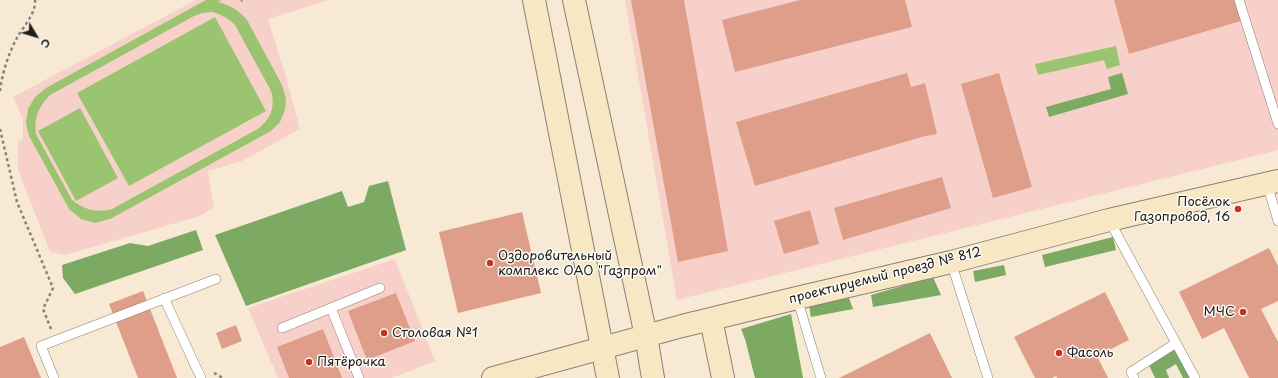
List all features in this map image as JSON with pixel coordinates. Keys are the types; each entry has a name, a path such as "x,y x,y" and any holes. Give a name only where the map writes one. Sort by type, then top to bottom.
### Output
{"main road":[{"path":"528,0 546,60"},
{"path":"534,0 608,378"},
{"path":"574,0 586,49 646,336 653,378"},
{"path":"579,0 586,49"},
{"name":"проектируемый проезд № 812","path":"493,378 711,319 951,262 1108,220 1272,183"},
{"path":"711,319 723,378"}],"lane":[{"path":"1239,0 1278,124"},
{"path":"1272,183 1278,222"},
{"path":"1108,220 1195,378"},
{"path":"951,262 988,378"},
{"path":"54,378 41,346 216,279"},
{"path":"282,328 380,288"},
{"path":"164,298 201,378"},
{"path":"797,298 821,378"},
{"path":"331,308 359,378"},
{"path":"1134,378 1131,372 1176,343"}],"path":[{"path":"0,91 7,63 17,37 35,7 35,0"},
{"path":"0,129 17,202 53,288 43,308 55,340"}],"shaded area":[{"path":"196,0 329,0 268,19 300,129 242,161 208,171 214,207 200,216 65,255 50,252 18,170 18,142 23,139 23,119 13,97"},
{"path":"625,0 1278,0 1278,150 677,300"},
{"path":"395,259 435,361 392,378 278,378 248,308"}],"green space":[{"path":"206,0 221,0 218,2 234,8 247,20 282,85 286,99 285,110 280,122 271,131 110,219 95,223 81,219 69,209 29,136 26,123 28,109 35,97 46,88","holes":["202,13 215,13 230,20 235,25 271,91 273,103 271,113 265,122 256,130 112,209 101,211 91,210 72,200 36,134 36,118 42,104 50,95 194,16"]},
{"path":"215,17 266,111 129,186 77,93"},
{"path":"1116,46 1120,65 1107,69 1104,60 1038,75 1035,64"},
{"path":"1122,73 1128,94 1049,117 1046,107 1111,89 1108,77"},
{"path":"80,108 118,178 76,201 38,131"},
{"path":"388,181 406,250 246,306 215,235 342,191 348,207 364,202 369,186"},
{"path":"196,230 203,250 75,294 63,278 62,265 130,243 148,246"},
{"path":"1113,237 1116,250 1045,267 1042,255"},
{"path":"1004,265 1006,275 975,282 973,271"},
{"path":"933,277 941,295 873,307 871,295"},
{"path":"849,298 853,309 811,317 809,306"},
{"path":"791,314 803,378 755,378 741,329"},
{"path":"1177,349 1191,378 1183,378 1176,364 1166,370 1169,378 1155,378 1148,363"}],"building":[{"path":"631,0 684,0 728,251 678,262"},
{"path":"800,0 905,0 912,27 735,72 722,20"},
{"path":"1114,0 1235,0 1241,21 1129,54"},
{"path":"907,73 911,87 925,83 937,134 925,136 755,186 736,122"},
{"path":"999,73 1032,187 993,198 961,84"},
{"path":"942,177 951,208 843,240 834,208"},
{"path":"810,210 819,244 784,254 774,221"},
{"name":"Оздоровительный комплекс ОАО \"Газпром\"","path":"522,212 541,293 458,313 439,232"},
{"path":"1269,248 1278,266 1278,301 1261,309 1278,342 1278,378 1249,378 1224,328 1202,339 1179,292"},
{"path":"143,291 177,378 138,378 109,304"},
{"path":"1105,292 1129,340 1097,356 1108,378 1057,378 1056,376 1052,378 1035,378 1014,337"},
{"name":"Столовая №1","path":"396,293 415,341 367,360 348,311"},
{"path":"236,325 242,341 222,349 216,333"},
{"name":"Пятёрочка","path":"323,329 342,378 289,378 277,347"},
{"path":"930,333 952,378 839,378"},
{"path":"24,337 41,378 0,378 0,347"}],"place":[{"name":"Посёлок Газопровод, 16","path":"1238,209"},
{"name":"Оздоровительный комплекс ОАО \"Газпром\"","path":"490,263"},
{"name":"МЧС","path":"1243,312"},
{"name":"Столовая №1","path":"384,333"},
{"name":"Фасоль","path":"1059,353"},
{"name":"Пятёрочка","path":"309,362"}]}
